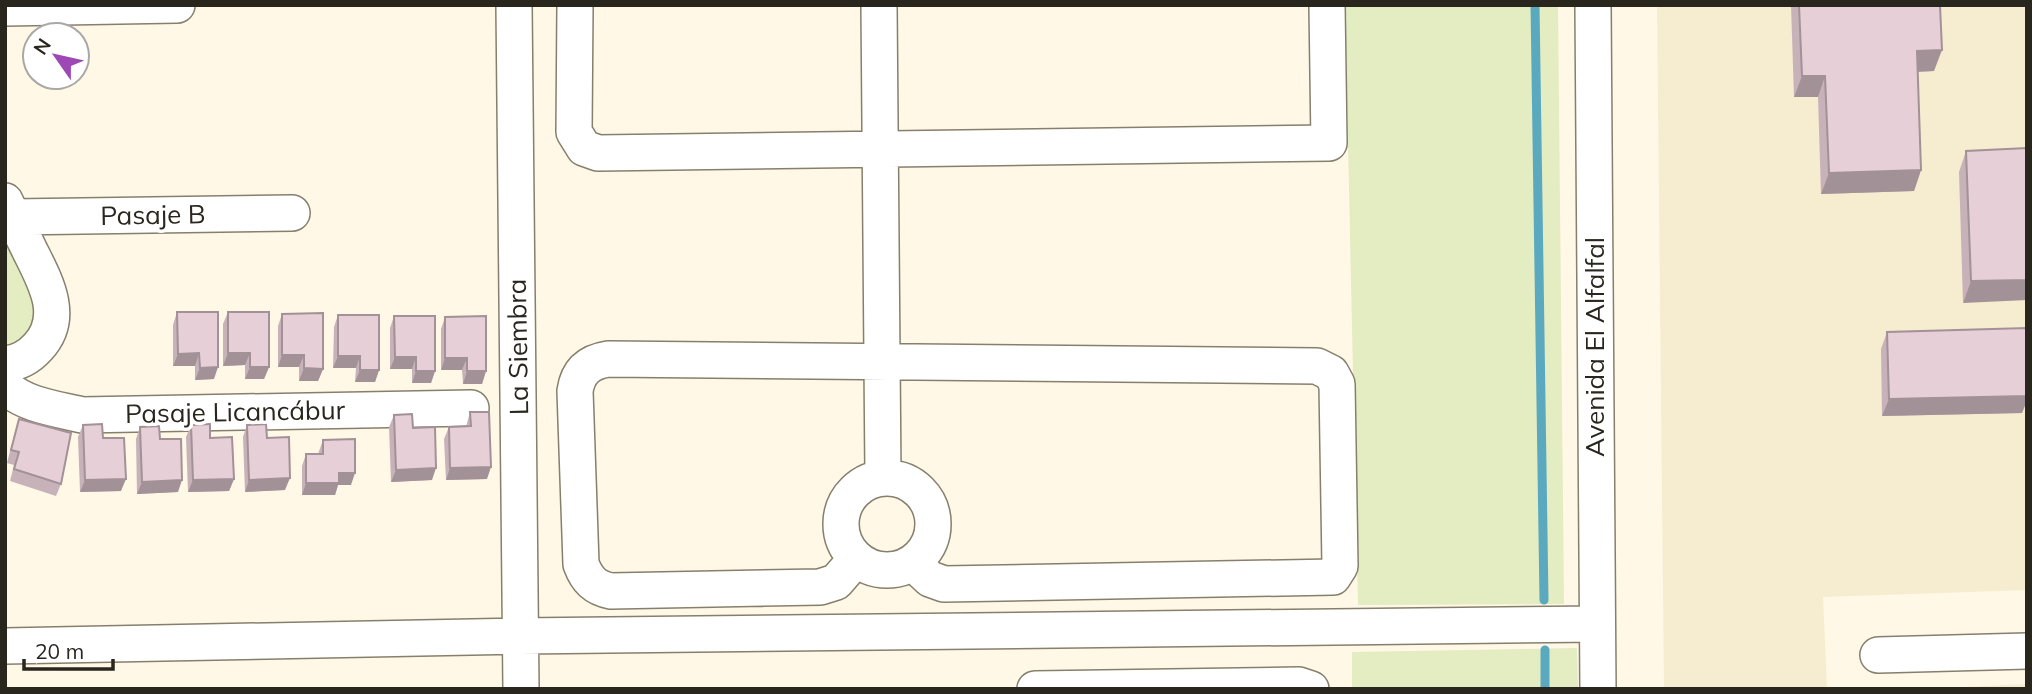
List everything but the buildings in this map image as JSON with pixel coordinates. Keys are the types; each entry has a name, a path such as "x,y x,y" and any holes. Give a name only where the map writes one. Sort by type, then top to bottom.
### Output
{"street":[{"path":"5,8 177,5"},
{"name":"La Siembra","path":"514,5 521,689"},
{"path":"575,5 574,132 578,141 591,152 1329,143 1327,5"},
{"path":"879,5 883,477"},
{"name":"Avenida El Alfalfal","path":"1593,5 1598,689"},
{"path":"5,364 20,362 32,354 49,331 52,317 50,293 9,209"},
{"name":"Pasaje B","path":"9,209 292,213"},
{"path":"856,559 836,582 820,587 611,591 593,584 585,575 581,564 576,382 586,367 596,361 608,359 1317,366 1331,373 1337,384 1340,566 1333,578 944,584 930,579 913,563"},
{"name":"Pasaje Licancábur","path":"5,386 13,394 82,415 471,408"},
{"path":"883,477 898,478 912,484 924,495 932,509 934,524 931,540 924,553 913,563 899,569 869,567 856,559 846,547 841,533 843,511 855,490 867,481 883,477"},
{"path":"5,646 520,636 1597,624"},
{"path":"1878,655 2027,651"},
{"path":"1035,689 1299,685 1311,689"}],"shaded area":[{"path":"1657,5 2027,5 2027,590 1823,597 1827,689 1664,689"},
{"path":"2027,684 2027,689 1922,689"}],"green space":[{"path":"1345,5 1558,5 1564,604 1358,605"},
{"path":"5,219 44,317 5,356"},
{"path":"1577,648 1578,689 1352,689 1352,652"}],"waterway":[{"path":"1535,5 1544,600"},
{"path":"1545,650 1545,689"}]}
